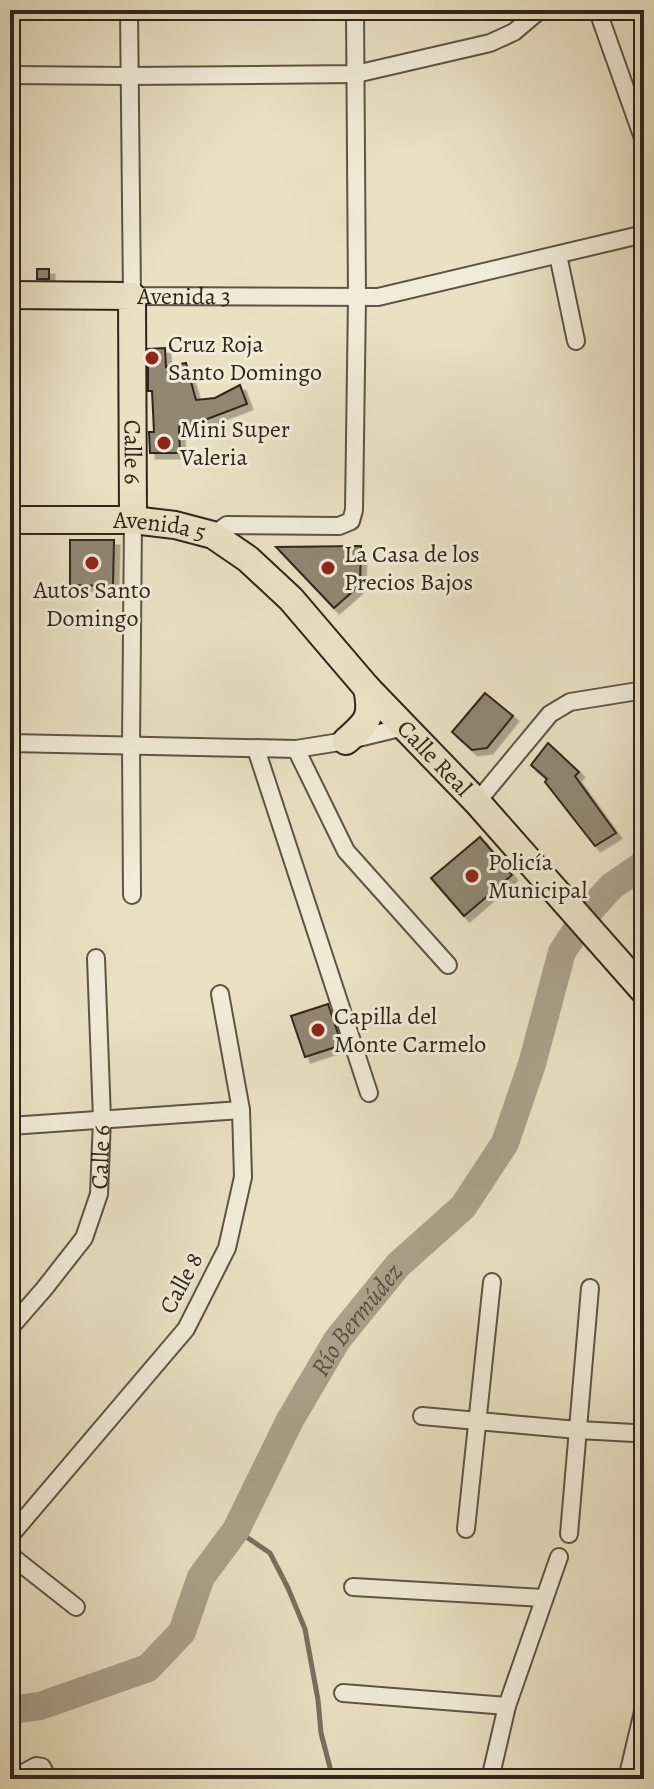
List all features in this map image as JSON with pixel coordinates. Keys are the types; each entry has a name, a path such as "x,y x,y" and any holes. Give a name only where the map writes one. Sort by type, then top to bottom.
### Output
{"main road":[{"name":"Avenida 3","path":"10,295 132,296"},
{"name":"Calle 6","path":"132,296 133,520"},
{"name":"Avenida 5","path":"10,520 133,520 175,525 213,535"},
{"name":"Calle Real","path":"213,535 248,559 291,599 367,688 477,802 644,991"},
{"path":"346,741 368,718 371,706 367,688"}],"street":[{"name":"Calle 6","path":"129,10 132,296"},
{"path":"355,10 357,298"},
{"path":"10,75 356,74 490,43 514,32 537,11"},
{"path":"601,20 644,141"},
{"name":"Avenida 3","path":"132,296 378,297 644,234"},
{"path":"558,255 576,341"},
{"name":"Avenida 5","path":"213,535 227,525 339,526 351,521 354,510 357,298"},
{"name":"Calle 6","path":"132,895 133,520"},
{"path":"477,802 550,714 570,702 644,690"},
{"path":"10,743 296,749 404,727"},
{"path":"256,749 369,1093"},
{"path":"296,749 346,851 448,965"},
{"name":"Calle 6","path":"10,1328 84,1238 99,1194 102,1119 96,958"},
{"name":"Calle 8","path":"10,1536 186,1329 227,1248 243,1177 241,1110 220,994"},
{"path":"10,1126 241,1110"},
{"path":"466,1529 492,1282"},
{"path":"569,1534 590,1288"},
{"path":"422,1416 578,1430 634,1433 644,1430"},
{"path":"10,1555 76,1607"},
{"path":"490,1779 507,1706 559,1557"},
{"path":"353,1587 544,1598"},
{"path":"343,1693 507,1706"},
{"path":"627,1779 644,1707"},
{"path":"24,1779 25,1772 36,1766 42,1767 48,1779"}],"shaded area":[{"path":"644,1314 644,1414 638,1416 641,1315"}],"building":[{"path":"37,269 49,269 49,279 37,279"},
{"path":"165,348 166,367 186,363 196,400 215,398 240,385 247,404 179,427 180,453 150,453 149,432 154,432 152,391 148,391 148,349"},
{"name":"Autos Santo Domingo","path":"70,540 114,540 113,586 70,585"},
{"name":"La Casa de los Precios Bajos","path":"361,546 360,585 334,608 276,547"},
{"path":"485,693 513,716 487,748 472,750 452,732"},
{"path":"548,743 579,772 575,776 616,833 595,846 545,782 547,779 531,765"},
{"name":"Policía Municipal","path":"480,837 512,875 464,916 431,878"},
{"name":"Capilla del Monte Carmelo","path":"328,1004 342,1045 305,1057 291,1016"}],"waterway":[{"name":"Río Bermúdez","path":"10,1710 40,1706 148,1668 182,1632 201,1577 236,1530 290,1420 337,1340 398,1265 463,1207 505,1143 532,1064 562,952 589,911 612,886 644,864"},
{"path":"236,1530 270,1553 305,1629 321,1733 333,1779"}],"place":[{"name":"Cruz Roja Santo Domingo","path":"152,358"},
{"name":"Mini Super Valeria","path":"164,443"},
{"name":"Autos Santo Domingo","path":"92,563"},
{"name":"La Casa de los Precios Bajos","path":"328,568"},
{"name":"Policía Municipal","path":"472,876"},
{"name":"Capilla del Monte Carmelo","path":"318,1030"}]}
